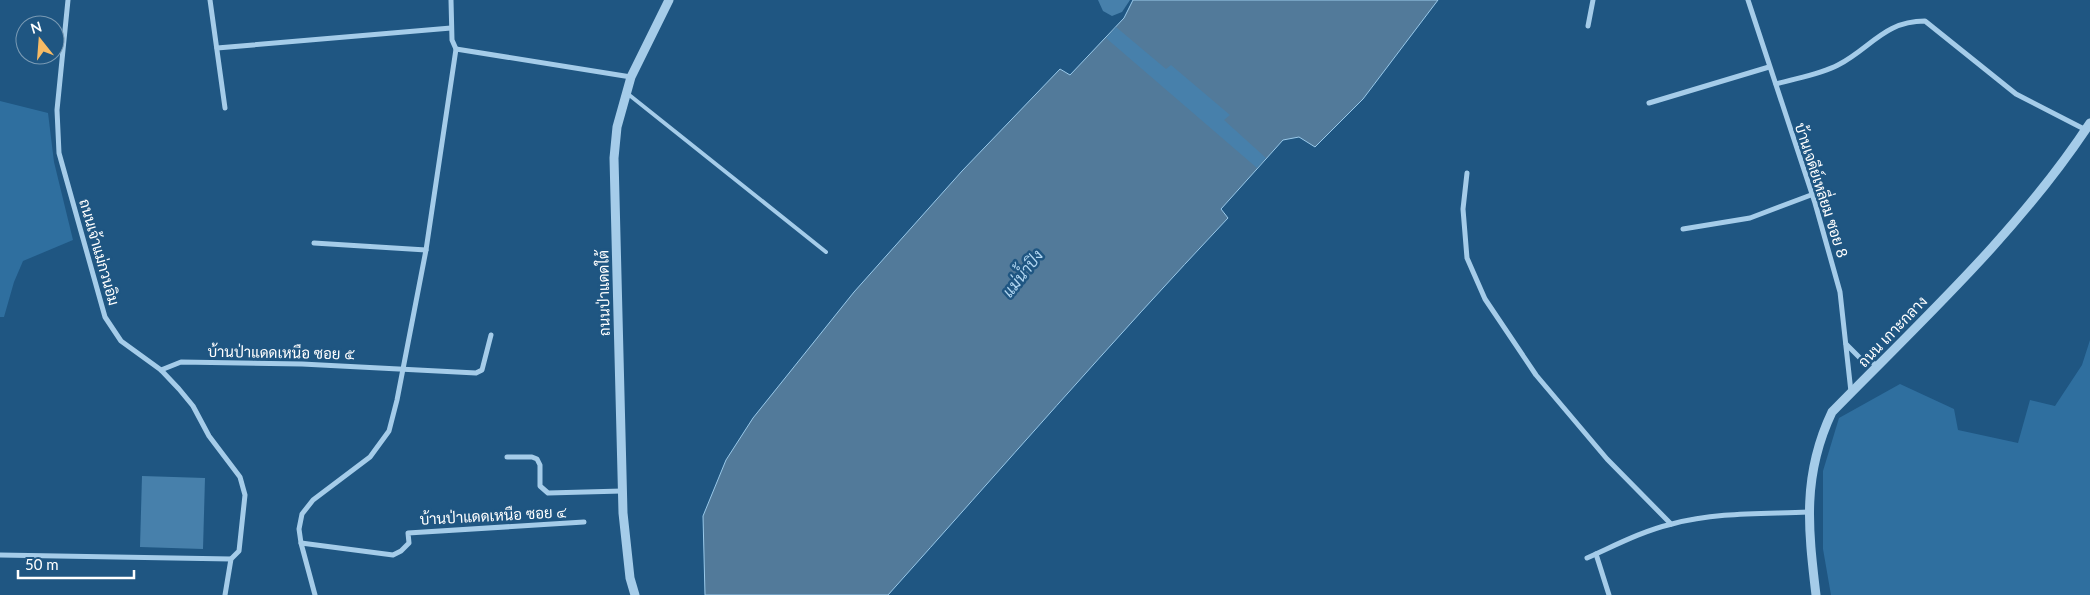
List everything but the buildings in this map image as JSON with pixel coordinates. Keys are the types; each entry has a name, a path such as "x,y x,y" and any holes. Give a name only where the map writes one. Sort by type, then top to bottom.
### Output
{"street":[{"name":"ถนนเจ้าแม่กวนอิม","path":"68,0 57,110 60,153 105,318 121,341 161,370 193,406 209,436 240,477 244,495 239,551 230,559"},
{"path":"210,0 226,108"},
{"path":"315,595 300,544 299,529 302,514 313,500 370,457 389,431 397,400 426,250 456,49 452,40 451,0"},
{"name":"ถนนป่าแดดใต้","path":"635,595 630,578 622,492 614,166 617,127 631,77 668,0"},
{"path":"1588,26 1592,0"},
{"name":"บ้านเจดีย์เหลี่ยม ซอย 8","path":"1748,0 1812,194 1840,292 1851,393"},
{"path":"1776,84 1838,65 1886,31 1908,21 1925,21 2016,94 2088,126"},
{"path":"217,48 451,28"},
{"path":"456,49 631,77"},
{"path":"1649,103 1769,68"},
{"name":"ถนน เกาะกลาง","path":"1816,595 1809,535 1810,486 1820,436 1832,412 1948,294 2030,205 2060,167 2088,126"},
{"path":"1467,174 1463,209 1467,258 1485,299 1536,375 1607,459 1671,524"},
{"path":"1683,229 1750,218 1812,194"},
{"path":"314,243 426,250"},
{"name":"บ้านป่าแดดเหนือ ซอย ๕","path":"161,370 181,362 403,368 476,373 482,370 485,363 492,335"},
{"path":"1846,343 1860,358 1878,365"},
{"path":"507,457 530,457 537,459 540,465 540,484 548,493 622,492"},
{"path":"1587,558 1650,531 1671,524 1704,517 1808,512"},
{"name":"บ้านป่าแดดเหนือ ซอย ๔","path":"300,544 393,555 401,551 409,543 408,532 584,522"},
{"path":"1596,554 1609,595"},
{"path":"0,555 230,559 225,595"}],"lane":[{"path":"626,93 826,252"}],"shaded area":[{"path":"0,101 48,113 54,162 73,240 23,261 14,282 4,317 0,317"},
{"path":"2090,340 2090,595 1831,595 1823,549 1823,471 1839,418 1900,384 1954,409 1958,430 2018,443 2030,400 2055,406 2082,365"}],"water":[{"name":"แม่น้ำปิง","path":"1133,0 1438,0 1363,99 1315,147 1299,137 1283,140 1221,209 1228,218 1099,358 888,595 705,595 703,516 726,460 753,418 854,292 962,171 1060,69 1070,75 1124,18"}]}
